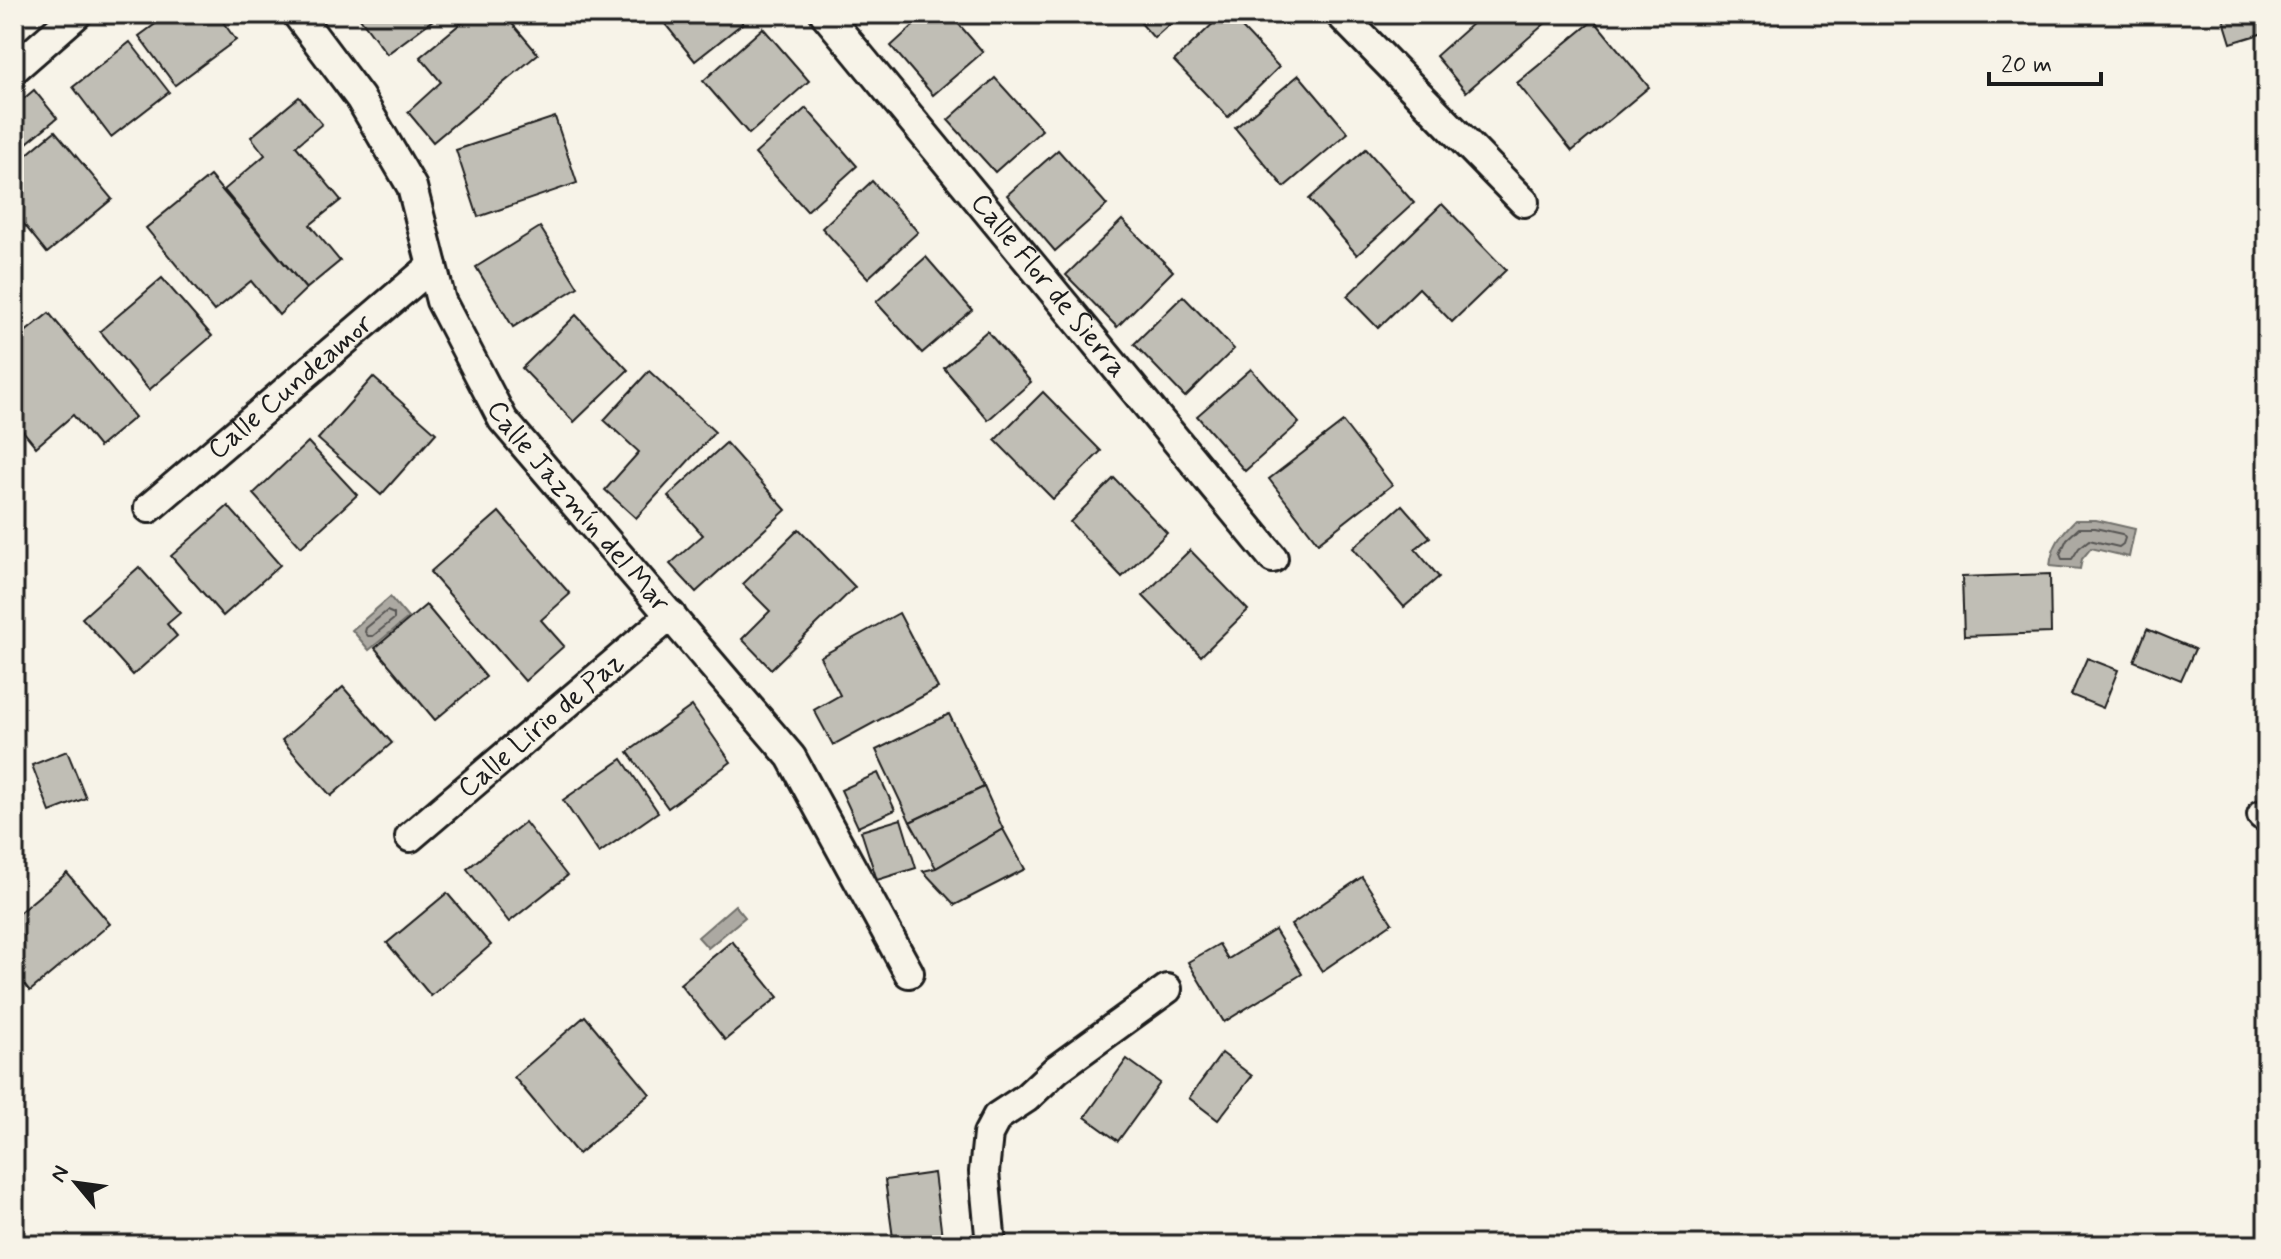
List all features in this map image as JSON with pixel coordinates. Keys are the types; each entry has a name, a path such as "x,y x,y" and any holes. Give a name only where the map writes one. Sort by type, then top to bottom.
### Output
{"street":[{"path":"14,69 77,14"},
{"name":"Calle Jazmín del Mar","path":"297,14 360,98 412,187 441,301 503,420 791,757 909,973"},
{"name":"Calle Flor de Sierra","path":"825,14 1273,558"},
{"path":"1340,14 1524,202"},
{"name":"Calle Cundeamor","path":"149,508 432,266"},
{"name":"Calle Lirio de Paz","path":"410,837 671,615"},
{"path":"991,1245 984,1172 988,1134 997,1117 1167,989"}],"water":[{"path":"2075,520 2096,520 2135,529 2129,557 2091,548 2082,559 2080,569 2050,566 2058,541"},
{"path":"390,597 408,618 369,650 352,630"},
{"path":"735,905 745,917 708,948 698,937"}],"building":[{"path":"169,14 217,14 236,40 175,85 139,36"},
{"path":"357,14 441,14 387,54"},
{"path":"472,14 504,14 538,54 433,142 408,112 441,82 420,57"},
{"path":"657,14 736,14 743,23 695,61"},
{"path":"926,14 950,14 983,52 933,95 891,46"},
{"path":"1133,14 1181,14 1154,38"},
{"path":"1223,14 1229,14 1279,67 1228,117 1174,61"},
{"path":"1467,14 1556,14 1466,92 1436,56 1474,22"},
{"path":"2222,14 2267,14 2267,32 2231,43"},
{"path":"1594,20 1649,87 1572,151 1517,83"},
{"path":"763,28 809,81 749,134 703,81"},
{"path":"130,42 169,92 111,137 73,87"},
{"path":"1299,75 1348,133 1284,187 1235,128"},
{"path":"995,78 1042,130 995,172 948,120"},
{"path":"34,90 57,118 22,147 14,137 14,107"},
{"path":"299,97 322,124 296,146 341,200 310,225 340,261 306,289 224,190 265,155 251,137"},
{"path":"806,108 857,166 807,211 755,154"},
{"path":"555,117 577,183 478,217 456,150"},
{"path":"55,131 112,199 47,253 14,212 14,165"},
{"path":"1366,149 1414,203 1357,255 1309,199"},
{"path":"1058,150 1107,205 1055,251 1007,195"},
{"path":"210,176 306,289 279,315 251,281 214,311 146,228"},
{"path":"872,181 918,232 868,278 822,228"},
{"path":"1442,204 1506,270 1452,322 1419,288 1378,328 1347,296"},
{"path":"1122,220 1173,271 1117,327 1066,275"},
{"path":"540,227 578,287 513,327 476,267"},
{"path":"926,257 972,310 922,353 876,302"},
{"path":"162,278 212,336 149,390 100,331"},
{"path":"1183,296 1234,349 1185,397 1134,344"},
{"path":"49,313 135,417 99,447 73,415 36,447 14,420 14,341"},
{"path":"576,315 628,370 574,422 522,368"},
{"path":"987,331 1031,382 988,420 944,368"},
{"path":"1251,369 1299,423 1245,471 1197,416"},
{"path":"649,371 715,432 636,518 605,490 639,452 604,420"},
{"path":"373,377 436,433 381,495 318,439"},
{"path":"1043,392 1101,451 1053,499 995,440"},
{"path":"1343,422 1392,485 1318,543 1269,479"},
{"path":"308,442 357,495 301,547 253,494"},
{"path":"726,443 786,510 696,592 670,564 703,535 668,496"},
{"path":"1114,478 1167,533 1122,577 1070,522"},
{"path":"1402,505 1430,537 1415,549 1439,577 1404,607 1353,548"},
{"path":"228,506 280,565 223,616 171,556"},
{"path":"499,512 570,594 541,620 564,646 525,681 430,572"},
{"path":"799,529 855,587 771,669 742,639 770,611 743,584"},
{"path":"1190,550 1248,610 1201,656 1143,596"},
{"path":"139,567 180,613 167,624 177,636 133,675 82,618"},
{"path":"2050,574 2051,633 1964,636 1962,577"},
{"path":"426,605 486,677 435,720 375,648"},
{"path":"899,613 938,688 833,745 814,710 840,695 820,657"},
{"path":"2147,629 2195,649 2181,680 2134,661"},
{"path":"2087,658 2118,670 2103,708 2071,695"},
{"path":"343,687 392,743 331,796 282,740"},
{"path":"692,706 731,762 668,808 628,752"},
{"path":"949,714 984,787 910,822 876,750"},
{"path":"67,751 86,798 50,812 32,765"},
{"path":"622,759 658,812 599,853 563,800"},
{"path":"878,773 895,810 858,827 841,790"},
{"path":"984,787 1003,829 936,868 910,822"},
{"path":"901,819 916,868 877,880 861,831"},
{"path":"525,822 567,876 509,922 467,869"},
{"path":"1003,829 1025,869 955,905 923,871 936,868"},
{"path":"67,873 110,924 30,991 14,971 14,917"},
{"path":"1362,877 1392,923 1322,971 1291,925"},
{"path":"447,893 491,945 431,996 387,943"},
{"path":"1275,930 1302,974 1224,1022 1188,962 1219,944 1228,959"},
{"path":"732,941 778,997 725,1040 680,984"},
{"path":"585,1016 650,1094 578,1154 514,1077"},
{"path":"1222,1053 1252,1076 1218,1120 1189,1098"},
{"path":"1127,1059 1160,1083 1118,1141 1085,1117"},
{"path":"934,1173 943,1245 894,1245 885,1180"}]}
